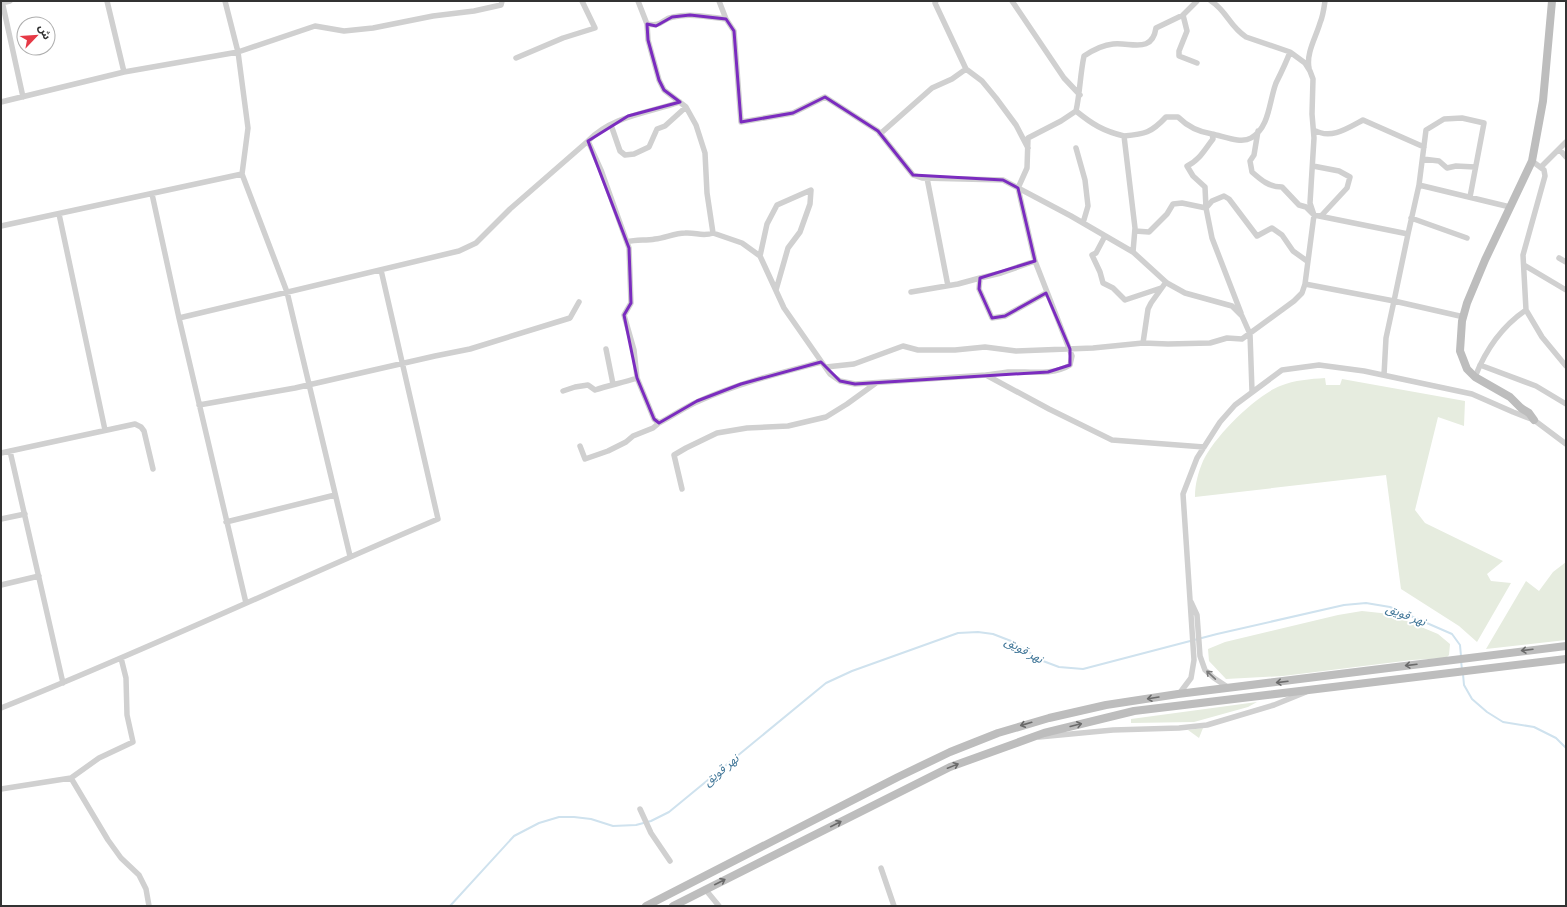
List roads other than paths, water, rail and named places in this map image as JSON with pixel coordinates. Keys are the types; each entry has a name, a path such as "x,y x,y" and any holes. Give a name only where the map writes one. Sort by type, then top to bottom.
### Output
{"main road":[{"path":"1534,420 1530,413 1521,408 1510,397 1475,377 1466,369 1460,351 1462,321 1467,303 1532,161 1543,101 1552,1"},
{"path":"646,906 950,752 991,735 1049,718 1106,705 1178,694 1566,646"},
{"path":"672,906 950,767 1044,733 1134,711 1566,659"}],"street":[{"path":"10,1 2,2 23,97"},
{"path":"108,1 124,72"},
{"path":"224,1 238,52 248,128 242,174 287,292 350,556"},
{"path":"1,102 124,72 238,52 315,26 344,31 373,28 433,16 474,11 501,5 502,1"},
{"path":"516,58 563,38 595,28 582,1"},
{"path":"638,1 648,24 648,40 659,80 664,90 686,107 696,125 706,153 707,193 713,233"},
{"path":"719,1 726,19 734,31 741,122 793,113 825,97 878,131 913,175 927,178 1003,180 1133,252 1166,282 1185,293 1232,306 1242,316"},
{"path":"936,1 935,3 966,69 982,81 996,98 1016,125 1028,148"},
{"path":"1012,1 1064,78 1080,96"},
{"path":"627,242 637,239 654,240 678,234 688,233 705,235 713,233 742,243 760,256 784,308 830,374 840,381 855,384 876,383 1008,372 1048,372 1063,370 1070,365 1072,356 1046,293 1035,261 1018,188 1027,168 1028,138 1061,121 1076,111 1080,96 1080,81 1084,56 1094,50 1112,44 1144,45 1150,42 1154,37 1156,28 1183,15 1197,1"},
{"path":"826,367 854,364 903,346 918,350 955,350 985,347 1016,351 1070,349 1143,343 1210,343 1227,338 1242,339 1294,302 1302,293 1314,215 1310,203 1314,130 1312,114 1313,79 1305,63 1290,52 1246,37 1229,22 1220,6 1211,1"},
{"path":"1310,71 1309,56 1312,43 1323,14 1325,1"},
{"path":"648,24 656,26 672,17 690,15 726,19"},
{"path":"1183,15 1187,30 1179,50 1179,56 1197,63"},
{"path":"1076,111 1093,125 1110,133 1124,136 1145,134 1159,125 1166,118 1178,117 1185,124 1198,132 1240,140 1251,138 1261,128 1268,115 1276,84 1290,52"},
{"path":"880,134 932,88 952,79 966,69"},
{"path":"179,318 460,251 476,243 510,209 598,131 628,116 653,111 680,102"},
{"path":"611,125 620,150 625,155 634,154 649,148 657,130 666,126 686,107"},
{"path":"1384,375 1386,338 1419,185 1426,130 1444,120 1462,118 1484,123 1470,197"},
{"path":"1314,130 1320,134 1336,134 1363,120 1424,147"},
{"path":"1258,131 1254,155 1250,161 1252,172 1273,187 1282,187 1299,205 1306,207 1314,215 1408,234"},
{"path":"1212,134 1213,139 1201,155 1193,163 1187,166 1193,176 1205,187 1206,208 1212,238 1250,334 1252,391"},
{"path":"1124,136 1135,231 1133,252"},
{"path":"588,141 601,170 629,248 631,303 624,315 634,350 637,378 654,419 659,423"},
{"path":"1541,167 1566,142"},
{"path":"1076,148 1085,180 1088,206 1083,223"},
{"path":"1559,150 1566,157"},
{"path":"1422,159 1439,161 1447,168 1456,166 1475,167"},
{"path":"1532,161 1544,170 1545,176 1523,255 1526,310 1542,337 1566,366"},
{"path":"1313,166 1339,172 1350,177 1347,188 1321,216"},
{"path":"1,226 242,174"},
{"path":"927,178 948,286"},
{"path":"1419,185 1510,207"},
{"path":"760,256 767,224 776,205 811,190 810,204 800,232 788,248 776,290"},
{"path":"152,194 179,318 246,603"},
{"path":"1206,208 1212,201 1224,196 1229,199 1257,236 1272,228 1282,235 1293,251 1307,261"},
{"path":"1135,231 1149,232 1167,214 1173,204 1182,203 1206,208"},
{"path":"59,214 105,430"},
{"path":"1411,218 1467,238"},
{"path":"1105,236 1096,252 1092,255 1100,272 1103,283 1113,288 1124,300 1162,288"},
{"path":"1558,258 1566,262"},
{"path":"911,292 958,284 1001,273 1035,261"},
{"path":"1524,265 1566,290"},
{"path":"1,708 121,658 350,556 438,519 381,270"},
{"path":"980,278 979,289 992,318 1005,316 1046,293"},
{"path":"1143,343 1148,309 1166,282"},
{"path":"1304,284 1394,301 1464,317"},
{"path":"199,405 309,385 470,350 570,318 579,302"},
{"path":"1475,377 1480,365 1498,334 1513,318 1526,310"},
{"path":"606,350 613,384"},
{"path":"580,446 585,459 608,452 626,442 633,436 653,428 697,401 767,375 821,362"},
{"path":"1230,688 1214,678 1205,670 1200,656 1194,615 1190,600 1183,494 1197,458 1220,422 1235,405 1252,391 1282,370 1319,365 1384,375 1472,394 1534,420 1566,444"},
{"path":"1480,365 1536,386 1566,404"},
{"path":"986,375 1049,409 1112,440 1204,447"},
{"path":"563,391 588,385 595,390 613,384 628,382 637,378"},
{"path":"682,489 674,455 686,448 717,433 747,428 788,426 826,417 876,383"},
{"path":"1,453 133,424 141,427 144,431 153,469"},
{"path":"10,451 63,683"},
{"path":"226,522 335,495"},
{"path":"1,519 25,514"},
{"path":"1,585 39,576"},
{"path":"1178,694 1191,678 1194,660 1194,615"},
{"path":"1,789 71,778 99,758 133,742 128,715 126,678 121,658"},
{"path":"1029,738 1114,730 1179,728 1207,725 1274,705 1313,690"},
{"path":"71,778 108,840 122,858 139,875 146,889 150,906"},
{"path":"641,812 651,833 670,861"},
{"path":"881,868 894,906"},
{"path":"705,889 719,906"}],"waterway":[{"name":"نهر قويق","path":"450,906 514,836 539,823 559,817 591,819 613,826 636,825 651,821 669,812 826,683 852,671 958,633 978,632 993,634 1011,641 1043,661 1059,667 1083,669 1217,634 1344,605 1366,603 1390,607 1452,634 1460,645 1461,656"},
{"name":"نهر قويق","path":"1461,660 1462,670"},
{"name":"نهر قويق","path":"1463,674 1464,685 1472,699 1487,712 1503,722 1534,727 1556,738 1566,748"}]}
